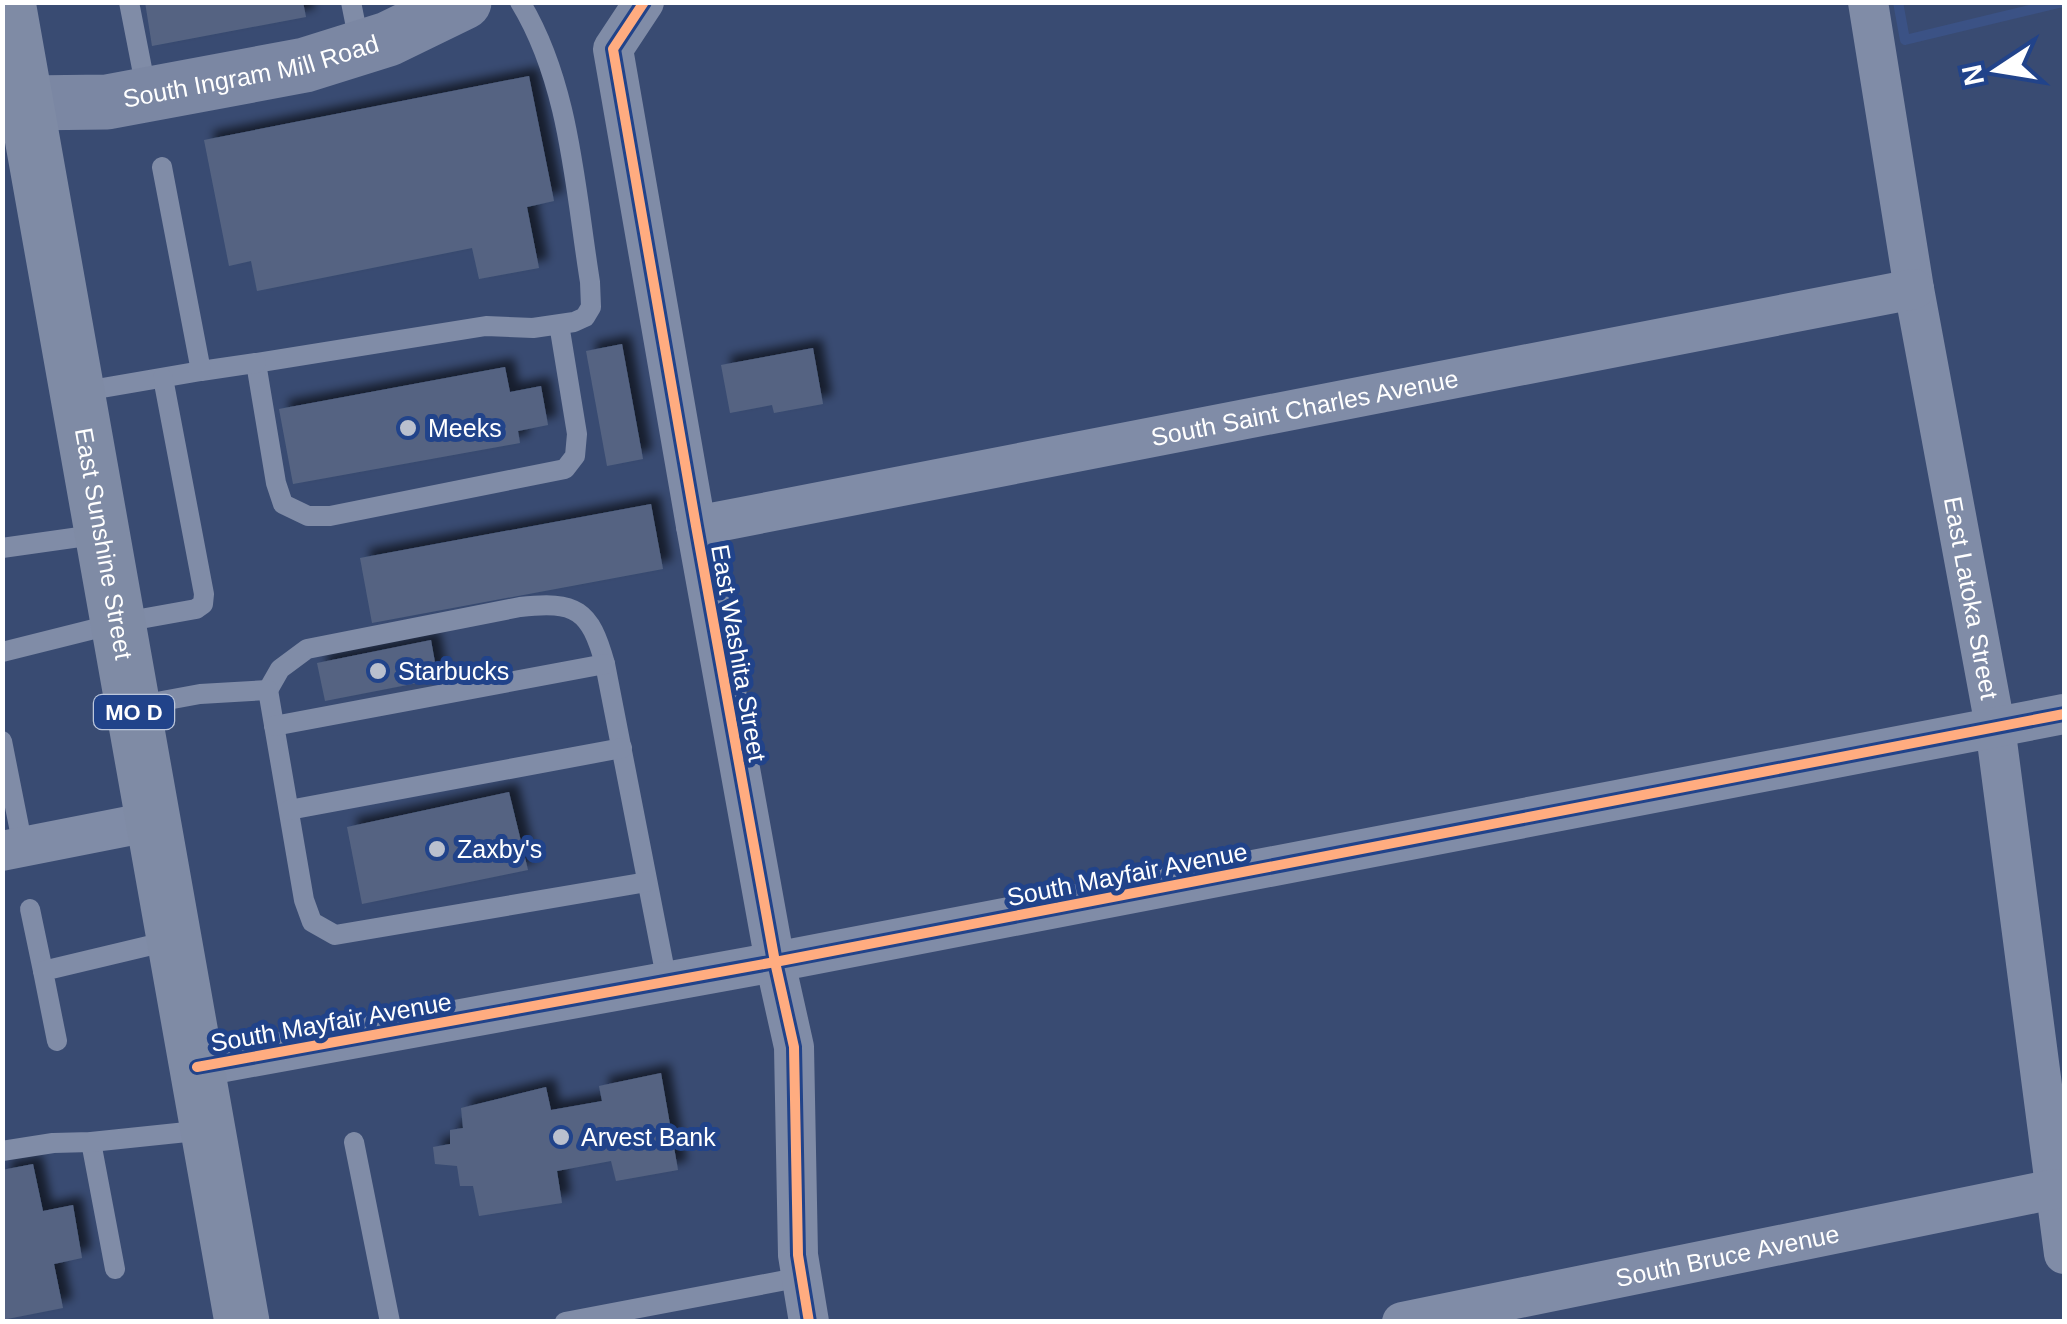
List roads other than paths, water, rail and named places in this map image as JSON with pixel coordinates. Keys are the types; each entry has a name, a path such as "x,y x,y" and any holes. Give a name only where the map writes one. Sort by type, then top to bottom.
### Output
{"main road":[{"name":"East Sunshine Street","path":"8,2 14,104 78,392 242,1322"}],"street":[{"name":"South Ingram Mill Road","path":"14,104 107,102 305,66 356,26 428,22 464,2"},
{"name":"East Washita Street","path":"644,2 613,49 775,962 794,1047 794,1144 802,1277 809,1322"},
{"name":"East Latoka Street","path":"1868,2 1914,289 1996,726 2064,1254"},
{"name":"South Saint Charles Avenue","path":"696,526 1914,289"},
{"name":"South Mayfair Avenue","path":"196,1067 775,962 2064,714"},
{"path":"13,849 154,821"},
{"name":"South Bruce Avenue","path":"1402,1322 2054,1189"}],"lane":[{"path":"130,2 148,95"},
{"path":"78,392 467,328 534,328 585,317 591,306 590,282 563,117 542,41 520,2"},
{"path":"162,167 201,371"},
{"path":"256,363 283,504 308,516 330,516 564,469 574,456 577,434 559,324"},
{"path":"2,652 203,604 163,378"},
{"path":"2,548 103,534"},
{"path":"646,882 335,935 312,922 304,900 268,690 280,669 307,649 550,603 569,606 587,618 606,664 666,982"},
{"path":"274,726 606,664"},
{"path":"133,706 200,694 268,690"},
{"path":"2,741 13,849"},
{"path":"289,810 622,748"},
{"path":"30,909 56,1041"},
{"path":"44,971 175,939"},
{"path":"2,1151 208,1130"},
{"path":"92,1142 115,1269"},
{"path":"354,1142 390,1322"},
{"path":"565,1322 802,1277"}],"waterway":[{"path":"1898,2 1905,40 2063,2"}],"place":[{"name":"Meeks","path":"408,428"},
{"name":"Starbucks","path":"378,671"},
{"name":"Zaxby's","path":"437,849"},
{"name":"Arvest Bank","path":"561,1137"}]}
